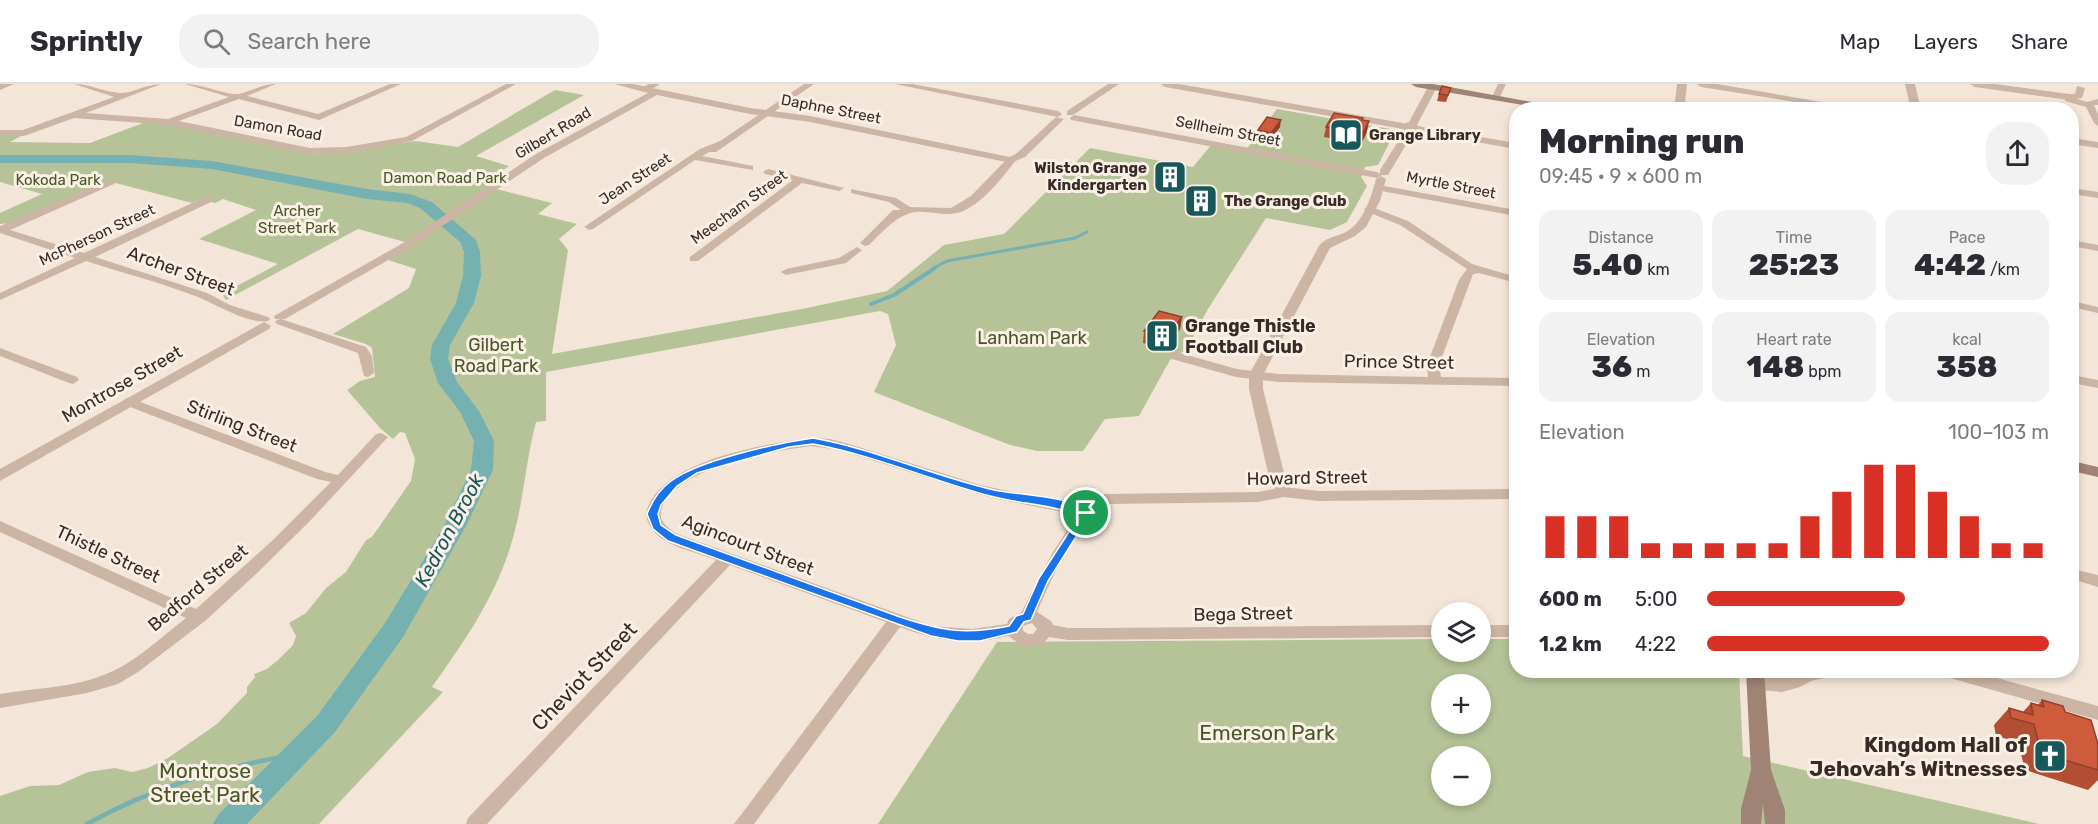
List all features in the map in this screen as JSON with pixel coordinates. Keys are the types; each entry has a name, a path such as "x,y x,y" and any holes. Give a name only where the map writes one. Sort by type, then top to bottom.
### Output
{"main road":[{"path":"1416,84 1525,102"},
{"path":"2079,468 2098,472"},
{"path":"1755,678 1761,770 1775,810 1775,824"},
{"path":"1751,824 1751,810 1761,770"}],"street":[{"path":"0,87 10,84"},
{"path":"78,84 123,97"},
{"path":"0,133 24,133 157,84"},
{"path":"189,84 312,116 322,116 397,84"},
{"path":"243,98 272,84"},
{"path":"169,122 285,84"},
{"name":"Damon Road","path":"74,115 169,122 310,151 346,150 409,139 512,84"},
{"name":"Daphne Street","path":"619,84 800,117 1011,160"},
{"name":"Jean Street","path":"590,227 810,84"},
{"path":"899,84 1058,116 1072,115 1114,84"},
{"path":"1165,84 1509,145"},
{"path":"1496,97 1502,84"},
{"path":"1680,102 1682,84"},
{"path":"1701,84 1814,102"},
{"path":"1910,84 1914,102"},
{"path":"1975,84 2033,93 2085,97 2098,123"},
{"path":"1284,492 1273,462 1256,389 1256,375 1268,348 1324,246 1332,240 1356,231 1369,209 1385,168 1395,157 1432,87"},
{"name":"Gilbert Road","path":"281,319 410,243 540,156 652,89"},
{"name":"Sellheim Street","path":"1072,115 1380,179"},
{"path":"854,191 885,198 908,207 952,211 961,208 984,190 1011,160 1021,155 1058,116"},
{"path":"2079,142 2098,145"},
{"path":"700,156 750,168"},
{"path":"768,172 839,188"},
{"name":"Meecham Street","path":"694,259 801,179"},
{"name":"Myrtle Street","path":"1380,179 1509,211"},
{"path":"0,230 111,182"},
{"path":"2079,192 2098,195"},
{"name":"McPherson Street","path":"0,297 207,200"},
{"path":"786,272 842,261 908,207"},
{"path":"1369,209 1404,223 1476,270 1509,278"},
{"name":"Archer Street","path":"0,230 203,295 221,305 264,322"},
{"path":"2079,244 2098,248"},
{"path":"1435,380 1431,369 1465,280 1469,272 1476,270"},
{"path":"2079,306 2098,310"},
{"path":"281,319 359,348 365,352 368,373"},
{"name":"Montrose Street","path":"0,476 264,322 281,319"},
{"path":"0,352 73,380"},
{"name":"Prince Street","path":"1176,356 1236,373 1286,378 1509,382"},
{"path":"2079,380 2098,384"},
{"name":"Stirling Street","path":"130,402 322,476 341,480"},
{"name":"Bedford Street","path":"0,701 109,680 121,674 199,617 233,588 381,437"},
{"name":"Agincourt Street","path":"1013,629 980,636 958,637 931,632 726,559 661,531 652,514 656,504 674,484 694,471 801,442 825,442 993,493 1056,503 1086,513"},
{"name":"Howard Street","path":"1086,513 1098,501 1258,496 1284,492 1318,496 1509,495"},
{"path":"1027,617 1043,580 1086,513"},
{"name":"Thistle Street","path":"3,531 199,617"},
{"name":"Cheviot Street","path":"475,824 726,559"},
{"path":"2079,576 2098,581"},
{"path":"1027,617 1041,620 1045,630 1038,639 1032,641 1019,638 1013,629 1020,619 1027,617"},
{"path":"744,824 896,620"},
{"name":"Bega Street","path":"1045,630 1079,634 1431,631"},
{"path":"1491,631 1509,631"},
{"path":"1758,678 1785,686 1796,683 1802,678"},
{"path":"1993,678 2098,713"}],"green space":[{"path":"555,90 584,95 476,156 509,166 502,171 503,175 488,187 552,203 538,214 577,224 559,239 568,250 552,354 802,309 887,291 944,245 1004,234 1090,148 1193,167 1212,144 1245,151 1277,109 1396,130 1378,165 1365,167 1361,177 1367,186 1347,222 1330,230 1266,218 1208,309 1186,350 1170,360 1139,416 1105,419 1083,451 1037,451 1010,445 874,392 896,345 888,314 880,311 546,372 546,421 536,422 508,555 480,614 432,687 443,692 319,824 0,824 0,796 30,786 59,785 88,772 115,768 132,772 148,768 168,758 217,724 247,693 247,687 255,677 254,674 267,669 293,645 296,636 289,623 306,613 326,588 346,572 366,540 372,537 411,481 415,459 405,433 400,432 393,439 380,428 347,390 360,381 375,377 372,348 333,334 409,288 416,269 388,260 412,244 358,229 226,300 222,294 278,264 199,239 256,210 223,199 215,203 201,199 192,203 108,181 10,223 0,224 0,213 42,194 0,182 0,136 21,136 10,142 90,143 143,123 167,124 315,154 416,141 458,147"},
{"name":"Emerson Park","path":"1431,639 1431,662 1491,662 1491,639 1509,639 1509,678 1739,678 1743,756 2039,824 878,824 997,642"}],"building":[{"path":"1442,86 1451,88 1448,95 1439,94"},
{"path":"1334,113 1369,121 1363,133 1326,127"},
{"path":"1267,117 1281,120 1271,133 1258,130"},
{"path":"1163,162 1185,166 1178,176 1155,172"},
{"path":"1159,311 1182,317 1167,337 1144,331"},
{"path":"2042,700 2063,706 2065,712 2091,720 2098,744 2098,770 2041,753 2034,724 2011,718 2009,708 2033,715 2031,703 2044,707"}],"waterway":[{"name":"Kedron Brook","path":"0,159 130,159 212,165 367,194 410,199 426,205 468,240 472,252 472,276 465,303 441,345 439,359 448,383 469,411 484,441 482,470 455,526 394,630 326,724 228,824"},
{"path":"932,269 947,261 1075,238 1087,232"},
{"path":"871,304 894,295 935,268"},
{"path":"87,824 137,799 189,780 242,765 297,754"}],"place":[{"name":"Grange Library","path":"1346,135"},
{"name":"Wilston Grange Kindergarten","path":"1170,177"},
{"name":"The Grange Club","path":"1201,201"},
{"name":"Grange Thistle Football Club","path":"1162,336"},
{"name":"Kingdom Hall of Jehovah’s Witnesses","path":"2050,756"}],"route":[{"path":"813,441 841,446 993,493 1056,503 1086,513 1043,580 1027,617 1015,623 1013,629 980,636 958,637 931,632 896,620 672,538 661,531 652,514 656,504 665,493 694,471 788,444 813,441"}],"park label":[{"name":"Damon Road Park","path":"445,178"},
{"name":"Kokoda Park","path":"58,180"},
{"name":"Archer Street Park","path":"297,220"},
{"name":"Lanham Park","path":"1032,338"},
{"name":"Gilbert Road Park","path":"496,355"},
{"name":"Montrose Street Park","path":"205,782"}]}
